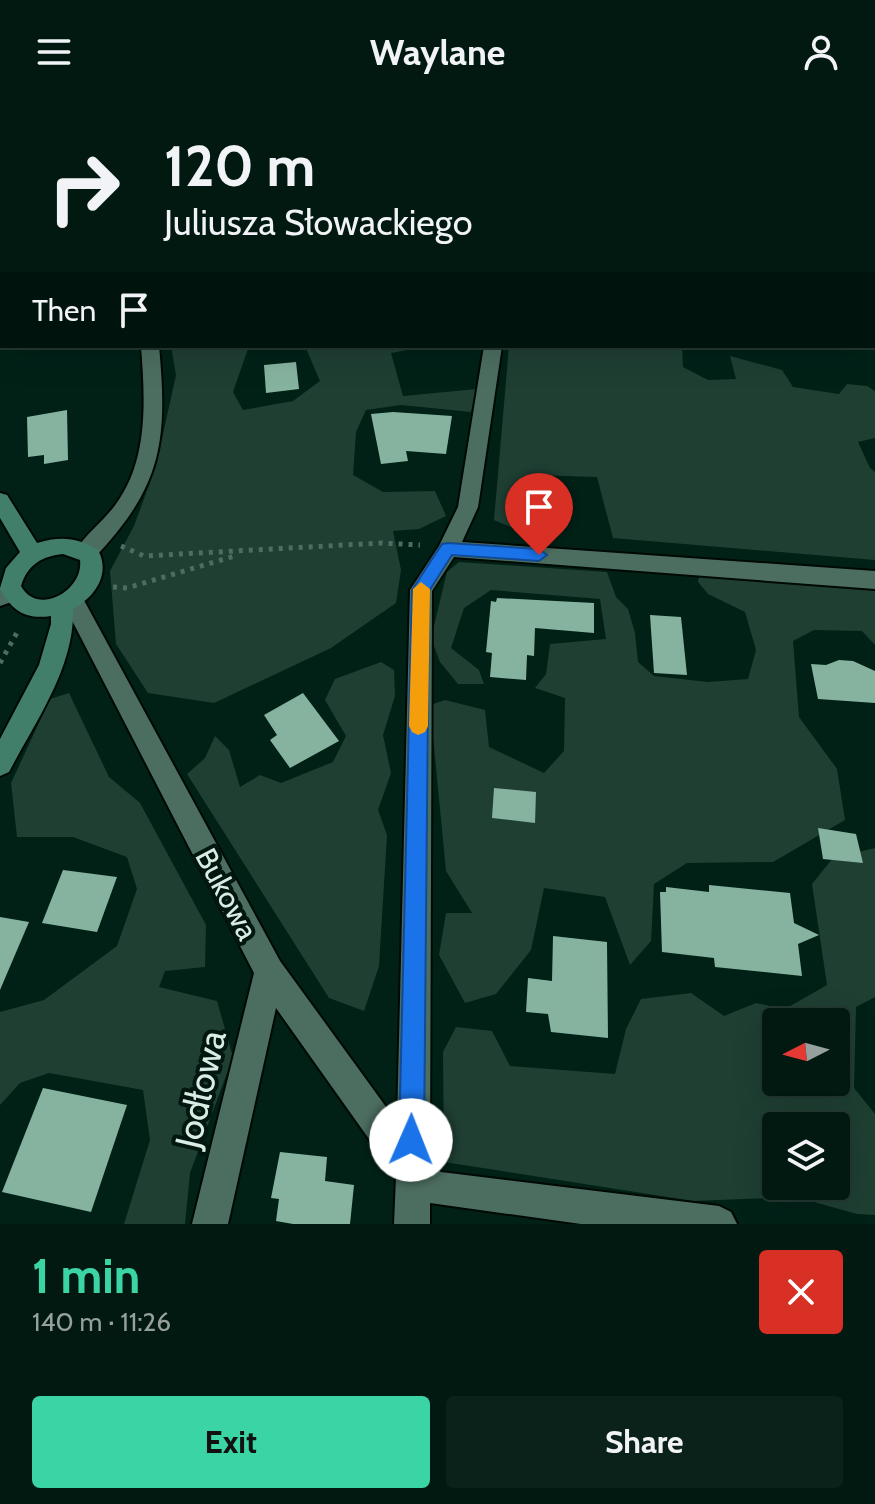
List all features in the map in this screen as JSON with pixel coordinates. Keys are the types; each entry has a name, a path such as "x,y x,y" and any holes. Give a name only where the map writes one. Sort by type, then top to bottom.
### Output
{"street":[{"path":"0,764 53,658 74,596 93,566 94,545 126,508 144,478 155,407 150,348"},
{"path":"412,1224 421,590 448,549 468,507 493,348"},
{"path":"0,500 32,554"},
{"path":"74,596 46,609 14,599 14,571 32,554 63,546 94,545"},
{"path":"448,549 875,580"},
{"name":"Bukowa","path":"74,596 269,972 411,1170"},
{"name":"Jodłowa","path":"210,1224 269,972"},
{"path":"411,1170 434,1188 719,1224"}],"path":[{"path":"94,545 144,556 244,553 381,543 448,549"},
{"path":"74,596 127,588 244,553"},
{"path":"0,663 14,599"}],"green space":[{"path":"171,348 248,348 233,392 243,410 293,401 320,381 306,348 417,348 391,353 403,396 477,389 471,412 401,405 366,410 356,432 353,475 383,492 435,491 446,516 419,529 393,531 401,570 396,603 331,648 214,703 148,693 116,644 110,571 134,526 156,466 176,375"},
{"path":"509,348 682,348 683,367 708,380 736,379 730,356 782,370 793,387 839,394 847,384 867,386 875,391 875,438 858,442 875,472 875,560 613,538 597,477 534,475 518,530 494,520"},
{"path":"459,562 607,572 616,597 628,609 635,633 638,662 654,676 708,682 748,679 756,650 745,612 708,594 698,582 700,570 875,590 875,645 862,631 814,630 793,641 799,717 837,769 845,820 773,862 687,863 654,884 651,941 630,965 605,897 544,888 531,950 496,994 465,1003 439,955 446,913 472,913 446,871 430,705 445,700 485,710 489,747 544,773 564,751 565,698 535,688 546,674 550,644 606,639 600,599 491,590 464,608 451,648 479,670 484,684 458,684 440,662 431,638 447,572"},
{"path":"381,662 394,670 395,696 383,735 391,773 378,810 387,835 379,966 364,1011 329,998 187,774 205,758 215,736 229,750 240,787 260,775 281,783 333,762 346,736 325,700 335,679"},
{"path":"69,693 109,777 140,803 206,925 205,967 165,971 159,987 217,1001 233,1057 190,1173 185,1224 124,1224 150,1140 143,1090 49,1073 20,1083 0,1105 0,1012 44,1000 117,946 137,889 127,857 73,837 17,837 11,783 50,699"},
{"path":"875,848 875,997 856,1007 854,1088 875,1114 875,1215 857,1214 807,1200 850,1200 850,1112 762,1112 762,1198 693,1201 444,1162 443,1052 456,1027 492,1031 510,1066 615,1074 626,1029 641,999 691,993 724,1016 756,1003 780,1008 762,1008 762,1096 850,1096 850,1008 787,1008 827,985 812,884 833,858"}],"building":[{"path":"296,362 299,389 266,393 264,365"},
{"path":"67,410 68,460 44,464 44,455 28,457 27,417"},
{"path":"393,412 452,416 446,454 406,451 408,461 381,464 371,414"},
{"path":"497,598 594,603 594,633 535,628 534,656 527,655 526,680 490,677 492,653 486,652 491,601 496,602"},
{"path":"650,615 681,617 687,675 654,673"},
{"path":"839,660 853,661 875,671 875,703 818,699 811,664 826,665"},
{"path":"303,693 339,741 290,768 270,740 277,735 264,715"},
{"path":"494,788 536,792 535,823 492,818"},
{"path":"818,828 856,834 863,863 823,859"},
{"path":"63,870 117,877 97,932 42,923"},
{"path":"709,885 790,893 794,923 819,935 798,944 802,976 715,967 714,958 662,952 660,892 666,892 666,887 709,892"},
{"path":"0,917 29,922 0,990"},
{"path":"553,936 607,942 608,1038 551,1032 548,1014 526,1012 528,978 552,981"},
{"path":"43,1088 127,1105 91,1212 2,1192"},
{"path":"280,1152 327,1157 325,1181 354,1185 350,1224 276,1221 279,1199 271,1198"}],"slow traffic":[{"path":"418,726 421,589"}],"route":[{"path":"411,1140 421,590 448,549 539,555"}]}
